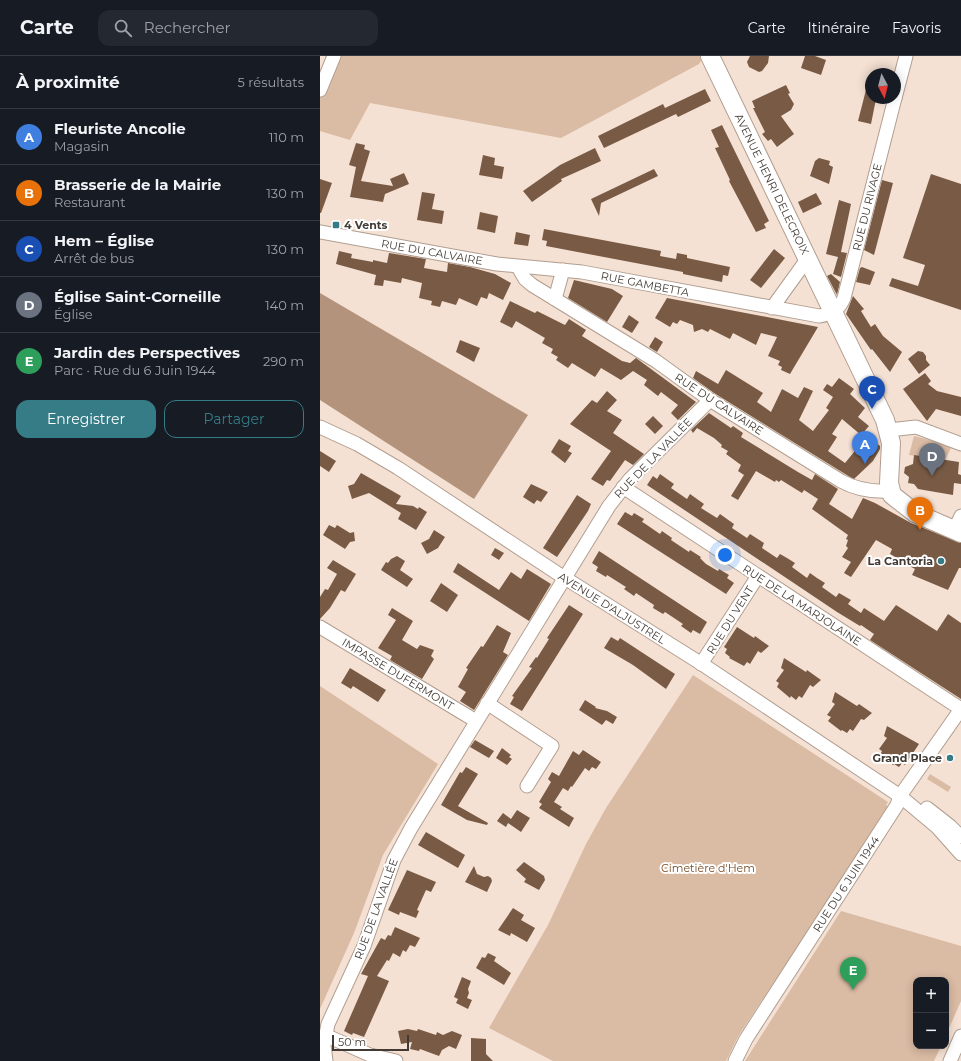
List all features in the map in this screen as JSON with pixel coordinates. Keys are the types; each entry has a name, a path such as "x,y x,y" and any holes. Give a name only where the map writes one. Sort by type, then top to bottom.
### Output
{"main road":[{"name":"AVENUE HENRI DELECROIX","path":"710,56 889,430 892,449 890,491"},
{"path":"890,491 896,499 909,510 959,526"}],"street":[{"path":"320,90 334,56"},
{"name":"RUE DU RIVAGE","path":"901,75 906,56"},
{"name":"RUE DU RIVAGE","path":"834,313 844,298 893,104"},
{"name":"RUE DU CALVAIRE","path":"320,232 518,267 526,279 555,299 656,361 710,400 848,484 872,492 890,491"},
{"path":"772,308 808,258"},
{"name":"RUE GAMBETTA","path":"518,267 563,270 819,316 834,313"},
{"path":"555,299 563,270"},
{"name":"RUE DE LA VALLÉE","path":"326,1061 325,1034 328,1024 364,946 394,860 476,721 602,515 623,487 710,400"},
{"name":"AVENUE D'ALJUSTREL","path":"320,427 357,444 398,468 564,578 702,664 900,796 926,817 961,854"},
{"path":"889,430 916,427 961,444"},
{"name":"RUE DE LA MARJOLAINE","path":"623,487 961,709"},
{"name":"RUE DU VENT","path":"702,664 758,576"},
{"name":"IMPASSE DUFERMONT","path":"320,627 476,721"},
{"path":"487,703 552,746 528,786"},
{"name":"RUE DU 6 JUIN 1944","path":"735,1061 746,1039 893,811 900,796 961,709"},
{"name":"AVENUE D'ALJUSTREL","path":"900,796 918,803 932,812 961,838"},
{"path":"325,1034 370,1055 396,1061"},
{"path":"950,1061 961,1036"}],"green space":[{"path":"326,56 704,56 699,64 561,138 370,103 350,140 320,131 320,72"},
{"path":"914,436 952,446 945,460 909,455"},
{"name":"Cimetière d'Hem","path":"693,675 888,802 886,805 889,807 739,1035 726,1061 553,1061 489,1028 548,925 586,844 606,808"},
{"path":"320,686 438,764 383,855 354,933 320,1009"},
{"path":"930,774 951,787 948,792 927,779"},
{"path":"841,911 961,946 961,1001 949,1028 949,977 913,977 913,1049 940,1049 934,1061 745,1061"}],"shaded area":[{"path":"320,293 528,415 474,499 320,400"}],"building":[{"path":"750,56 769,56 768,63 762,71 759,72 749,67 747,62"},
{"path":"805,56 815,56 826,60 821,75 801,68"},
{"path":"786,85 790,93 788,94 794,104 791,110 781,116 794,134 777,147 771,139 768,141 762,134 765,132 753,108 755,108 752,101"},
{"path":"705,89 711,101 678,117 676,114 604,148 598,136 663,104 665,108"},
{"path":"865,94 865,104 875,104 871,124 858,121"},
{"path":"722,125 769,221 764,224 766,228 756,232 729,181 730,180 715,148 719,147 711,130"},
{"path":"356,143 365,145 364,149 370,151 361,181 393,186 390,179 404,173 409,184 385,194 383,202 350,197 356,167 349,165"},
{"path":"595,148 601,161 561,179 562,181 532,202 523,191 560,165"},
{"path":"483,155 495,158 494,165 504,167 502,179 479,175"},
{"path":"819,158 830,161 829,165 833,167 829,184 810,176 815,161"},
{"path":"654,169 658,176 601,203 599,216 591,199"},
{"path":"931,174 961,184 961,310 889,286 892,278 918,286 925,265 903,258"},
{"path":"320,179 332,183 321,213 320,213"},
{"path":"882,180 893,183 874,255 864,250"},
{"path":"422,192 435,194 432,209 444,211 442,224 417,220"},
{"path":"816,193 822,204 803,213 798,202"},
{"path":"839,200 851,204 841,252 847,253 841,277 833,274 838,257 826,254"},
{"path":"480,212 498,216 495,233 477,229"},
{"path":"544,229 661,251 660,256 676,259 677,253 687,255 687,258 730,267 728,276 723,275 722,282 683,274 683,272 546,246 547,241 542,240"},
{"path":"516,232 530,235 528,246 514,244"},
{"path":"774,249 785,258 761,288 750,280"},
{"path":"339,251 352,254 351,258 373,262 373,260 387,263 389,253 426,259 424,268 447,272 448,263 470,267 495,274 511,283 503,300 489,293 487,299 481,297 477,306 459,298 456,305 442,301 440,307 431,305 432,301 419,298 422,283 402,278 401,283 384,280 383,286 374,285 376,275 336,264"},
{"path":"862,267 875,272 870,285 856,282 860,268"},
{"path":"831,274 840,282 837,295 827,276"},
{"path":"574,280 612,289 623,296 607,322 568,298"},
{"path":"853,296 864,309 861,311 871,327 875,324 883,336 902,352 890,372 872,349 871,350 846,314"},
{"path":"667,298 818,327 790,374 781,370 782,367 778,365 780,361 768,356 777,337 761,333 756,345 733,333 730,339 710,329 708,332 702,329 694,332 693,325 680,320 677,324 673,322 670,327 655,318"},
{"path":"510,301 535,313 537,311 565,325 569,319 586,330 582,336 622,361 630,363 636,358 696,402 678,420 671,413 678,405 661,392 658,396 644,385 647,380 633,371 621,380 601,368 595,377 572,363 568,368 556,360 558,357 551,353 553,349 542,343 545,338 516,321 512,328 500,322"},
{"path":"629,315 639,322 632,333 622,327"},
{"path":"655,337 663,342 657,352 649,347"},
{"path":"460,340 480,348 474,362 456,352"},
{"path":"918,351 923,352 930,365 919,374 908,359"},
{"path":"726,370 763,393 757,402 771,412 782,389 798,398 804,387 813,391 799,420 813,431 829,410 826,408 833,397 823,390 827,384 832,387 839,378 854,389 850,394 865,408 858,417 869,426 861,435 842,419 832,434 837,437 828,451 845,463 859,446 869,452 875,442 880,446 880,449 873,461 854,479 850,477 714,393 693,378 696,371 718,384"},
{"path":"925,373 931,381 928,384 937,391 961,397 961,416 936,409 927,421 903,389"},
{"path":"607,391 617,400 607,411 622,420 613,433 644,454 633,465 625,460 610,481 607,480 603,486 591,479 611,451 570,424 592,400 597,403"},
{"path":"709,413 731,428 733,426 743,433 741,437 798,472 812,480 815,474 838,489 829,504 852,519 863,498 911,523 961,543 961,568 959,568 948,590 912,575 915,569 896,559 897,558 890,554 892,549 876,540 851,577 844,573 851,562 842,557 848,548 846,546 848,540 846,539 848,535 812,509 818,499 804,490 802,493 781,480 779,482 776,480 775,482 756,471 738,500 731,496 744,475 738,471 741,465 726,454 728,451 721,447 722,445 714,438 697,428 693,433 691,430"},
{"path":"653,416 663,426 655,434 645,424"},
{"path":"559,439 571,446 568,451 572,453 565,463 551,452"},
{"path":"320,451 336,461 329,472 320,466"},
{"path":"914,455 959,462 958,474 961,475 961,484 954,483 953,495 918,489 914,484 908,483 909,477 904,473 905,467 913,464"},
{"path":"361,473 401,496 396,504 413,506 418,509 419,507 427,512 416,530 398,519 401,513 369,493 352,499 348,486 354,484"},
{"path":"660,474 674,484 671,488 687,499 690,494 704,504 701,508 717,518 720,514 734,524 732,528 747,538 750,534 764,543 762,548 777,558 780,554 795,563 792,567 807,578 810,573 825,583 822,587 836,597 839,593 851,600 848,604 861,613 864,608 884,621 896,605 937,631 948,614 961,623 961,699 870,640 874,634 861,625 860,626 837,612 647,485 653,476 657,479"},
{"path":"531,484 548,492 541,502 537,500 534,504 523,497"},
{"path":"577,495 591,504 588,511 557,557 543,548"},
{"path":"625,512 632,516 634,513 644,519 642,522 660,534 662,531 672,538 671,540 689,552 690,550 701,557 700,558 706,564 729,575 727,578 734,583 726,594 617,524"},
{"path":"329,525 335,528 337,525 350,533 354,532 355,541 350,542 345,549 323,535"},
{"path":"434,530 445,537 438,548 427,554 421,543 429,539"},
{"path":"495,548 504,553 499,560 491,555"},
{"path":"599,551 707,622 700,634 693,630 691,633 681,626 683,624 665,612 663,614 653,608 654,605 636,593 634,596 624,589 626,587 607,575 606,577 596,571 598,567 592,563"},
{"path":"397,556 405,561 400,570 413,579 407,587 381,570 386,562 388,563 391,559"},
{"path":"333,560 356,574 345,592 341,590 330,608 320,619 320,597 325,589 328,590 337,574 327,568"},
{"path":"458,563 499,590 511,572 521,579 527,569 551,584 529,621 453,572"},
{"path":"441,583 458,595 447,612 430,601"},
{"path":"569,605 583,614 522,711 510,704 514,697 512,696 532,668 529,667 536,657 537,658 549,639 547,638"},
{"path":"392,608 413,621 402,640 417,649 420,645 434,650 431,656 434,659 422,679 390,660 392,656 378,648 396,620 388,615"},
{"path":"497,625 511,633 503,652 508,655 474,710 460,701 466,692 458,687 468,669 466,668 481,646 483,647"},
{"path":"737,627 754,638 755,636 769,646 761,653 758,651 750,664 747,662 744,666 729,658 730,657 725,653 727,649 724,647"},
{"path":"611,637 618,641 620,638 675,674 666,689 633,665 604,648"},
{"path":"784,658 806,672 807,670 821,680 813,687 810,685 802,698 799,696 796,700 791,696 790,698 777,687 779,683 776,681 784,670 781,668"},
{"path":"350,668 386,690 378,702 353,686 351,689 341,683"},
{"path":"835,692 857,706 859,704 872,713 864,720 861,719 853,731 850,729 847,733 842,730 841,731 828,721 831,717 827,715 835,704 832,702"},
{"path":"585,700 596,707 595,708 607,711 617,717 613,724 606,720 602,725 579,710"},
{"path":"887,726 919,744 905,765 902,763 899,767 894,764 893,765 880,755 882,751 879,749 887,738 884,736"},
{"path":"475,740 494,751 489,758 470,747"},
{"path":"502,748 511,755 509,757 512,759 507,765 496,758"},
{"path":"583,750 601,762 596,769 592,767 589,771 585,768 572,787 571,786 568,791 563,788 554,802 562,807 560,809 574,818 569,827 539,808 542,804 539,802 551,782 548,779 552,772 559,776 573,751 579,755"},
{"path":"466,767 478,774 458,806 488,823 487,825 467,820 441,805 460,772 462,773"},
{"path":"517,810 530,818 521,832 508,823 506,827 497,821 503,813 511,819"},
{"path":"426,832 465,855 458,868 418,845"},
{"path":"524,862 544,876 545,880 539,890 524,882 526,879 516,870"},
{"path":"474,866 477,874 491,878 492,881 487,892 465,882"},
{"path":"407,870 436,882 431,892 426,890 417,910 419,911 416,918 400,912 399,915 388,910"},
{"path":"513,908 524,915 521,920 535,928 527,942 511,933 510,936 498,930"},
{"path":"395,927 420,938 415,947 410,945 406,952 403,950 400,957 393,953 389,961 387,960 377,976 389,981 364,1037 353,1033 352,1035 344,1031 368,976 361,974 381,938 385,940 388,935 391,936"},
{"path":"488,953 496,957 494,961 511,973 504,985 476,968 482,957 485,958"},
{"path":"462,977 471,981 467,998 472,1000 468,1009 456,1003 458,999 454,997"},
{"path":"408,1029 417,1031 418,1029 436,1035 437,1032 443,1035 452,1031 462,1035 456,1049 449,1046 442,1050 439,1056 420,1049 419,1051 410,1049 412,1042 401,1044 398,1031"},
{"path":"471,1038 486,1039 486,1054 493,1061 471,1061"}],"place":[{"name":"4 Vents","path":"336,225"},
{"name":"Hem – Église","path":"872,409"},
{"name":"Fleuriste Ancolie","path":"865,464"},
{"name":"Église Saint-Corneille","path":"932,476"},
{"name":"Brasserie de la Mairie","path":"920,530"},
{"name":"La Cantoria","path":"941,561"},
{"name":"Grand Place","path":"950,758"},
{"name":"Jardin des Perspectives","path":"853,990"}]}
